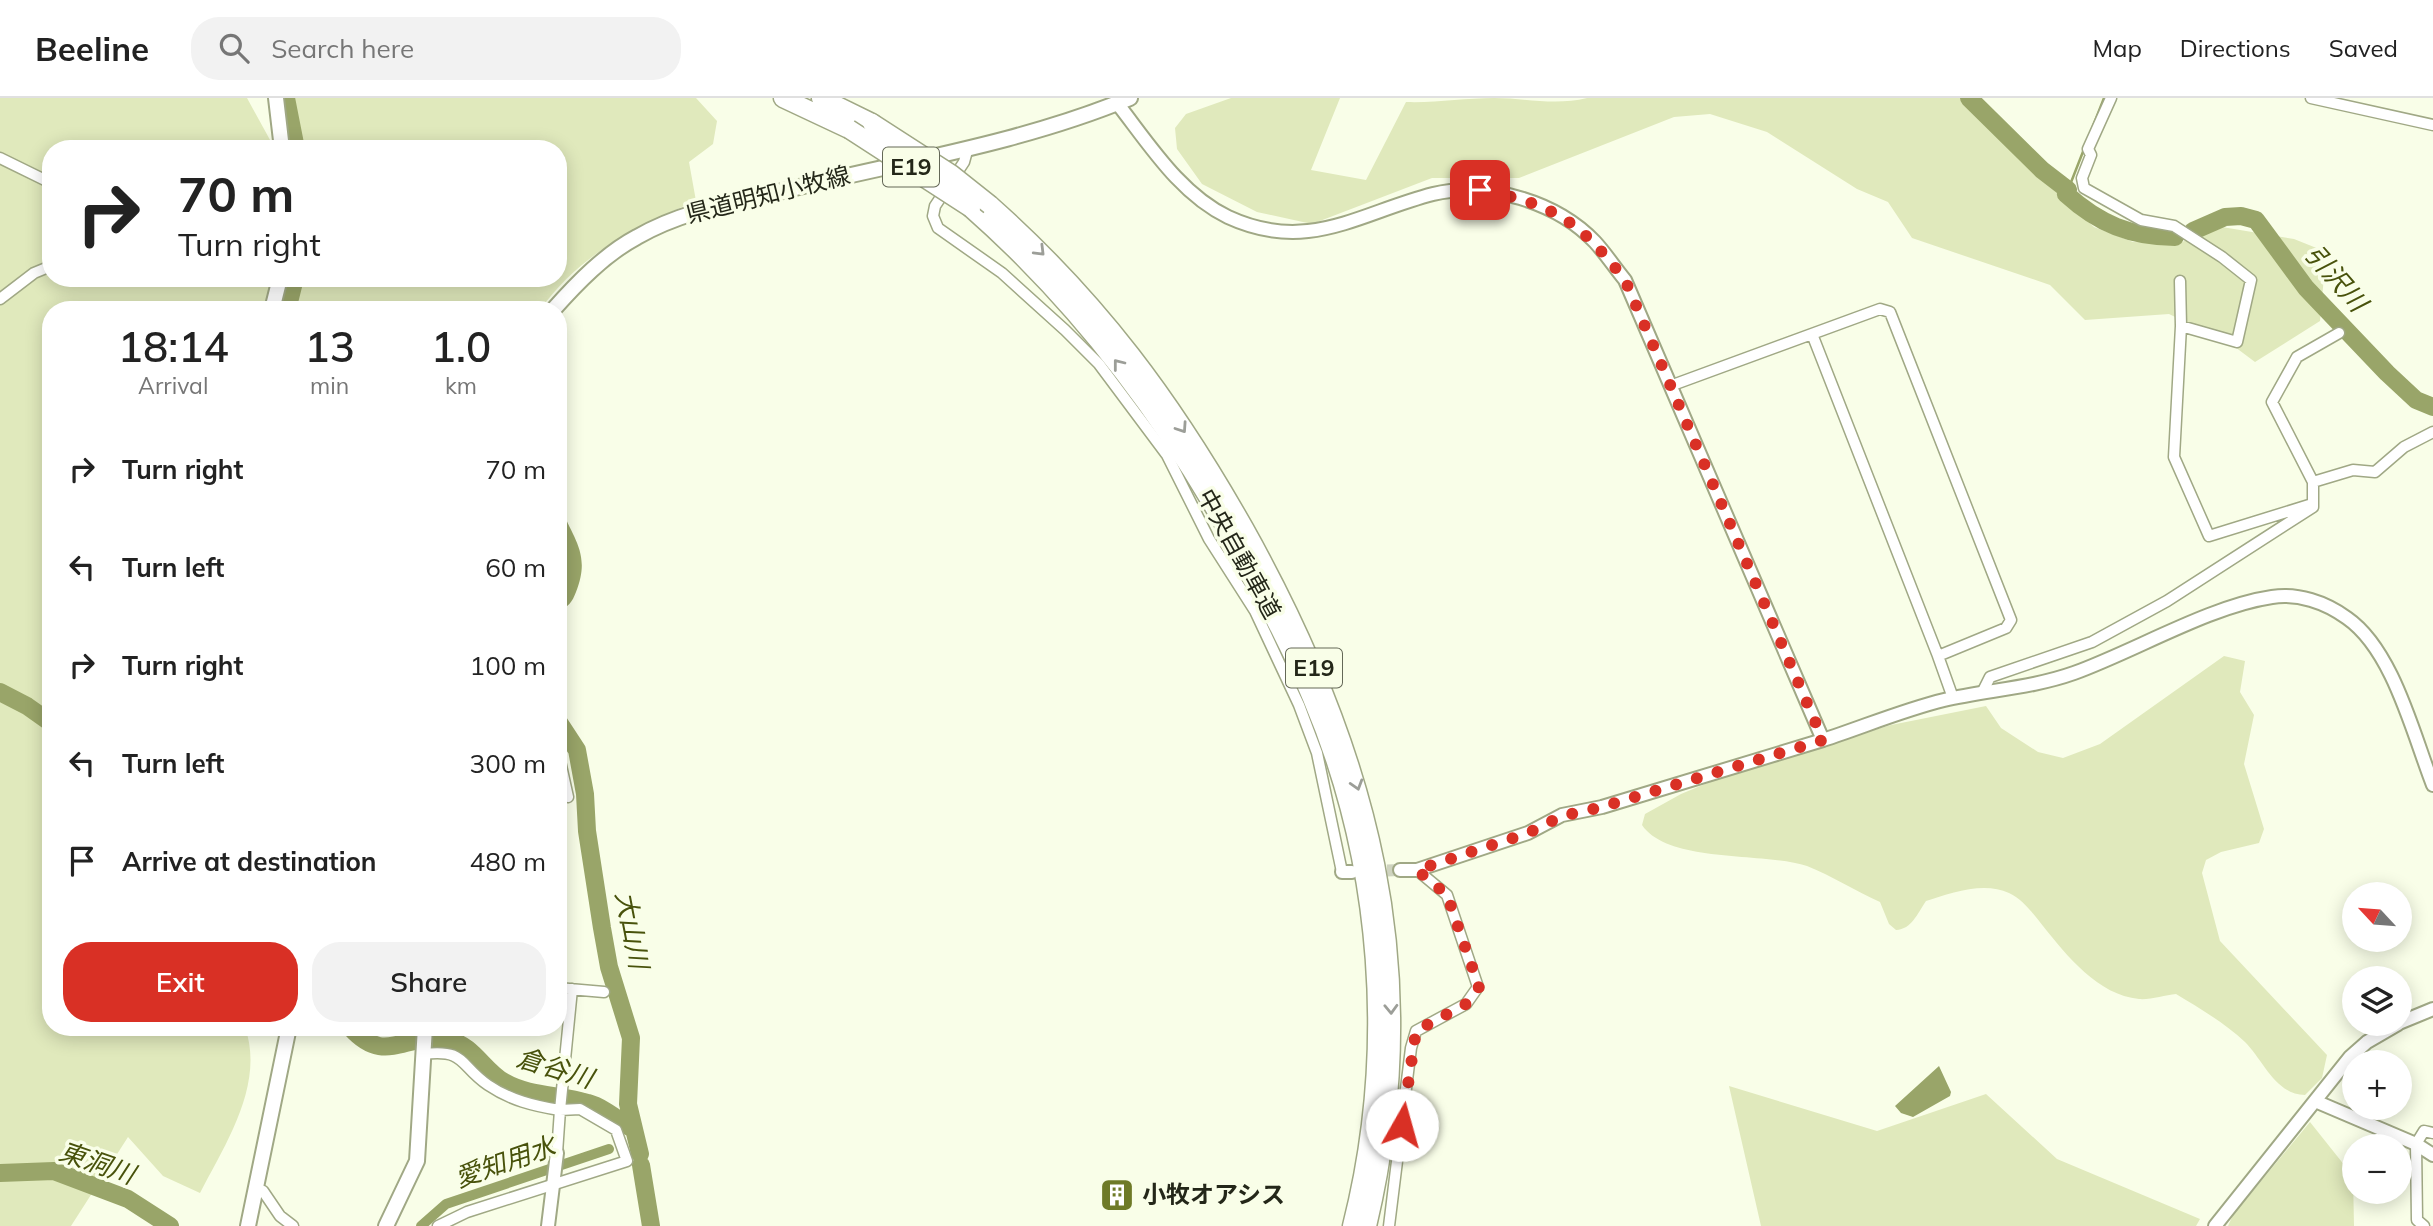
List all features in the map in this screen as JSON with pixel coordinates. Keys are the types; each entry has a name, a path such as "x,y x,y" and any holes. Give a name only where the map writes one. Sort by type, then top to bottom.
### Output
{"highway":[{"name":"中央自動車道","path":"783,98 849,129 971,208 1016,248 1057,291 1139,390 1219,514 1312,698 1335,761 1359,846 1376,967 1376,1077 1365,1167 1352,1226"},
{"name":"中央自動車道","path":"821,98 872,123 951,174 990,205 1068,278 1119,336 1150,379 1199,453 1270,575 1326,695 1349,757 1373,843 1383,901 1390,966 1390,1078 1385,1133 1367,1226"}],"main road":[{"path":"276,98 281,140"},
{"name":"県道明知小牧線","path":"561,301 615,251 636,237 688,212 865,170 967,151 1124,101"},
{"path":"248,1226 287,1036"},
{"path":"386,1226 417,1161 425,1036"}],"street":[{"path":"2111,98 2088,149 2091,155 2082,178 2084,188 2141,220 2174,226 2222,257 2250,280 2237,342 2181,326"},
{"path":"2311,98 2433,125"},
{"path":"1124,101 1171,173 1227,216 1259,228 1290,232 1328,230 1435,194 1480,190 1521,198 1564,216 1595,242 1625,280 1823,740"},
{"path":"967,151 964,162 935,206 933,216 938,228 1002,273 1065,330 1098,364 1167,455 1209,540 1255,611 1299,705 1317,753 1347,872"},
{"path":"0,158 42,179"},
{"path":"0,299 42,270"},
{"path":"2180,281 2181,326 2174,457 2209,536 2313,504"},
{"path":"1670,386 1881,309 1890,312 2011,620 2006,628 1938,656"},
{"path":"1982,693 1990,677 2092,642 2167,601 2313,507 2313,482 2272,402 2297,357 2340,333"},
{"path":"1812,334 1953,698"},
{"path":"2313,482 2353,470 2375,472 2404,447 2433,432"},
{"path":"1400,870 1417,870 1528,833 1562,816 1602,807 1953,698 2072,674 2238,605 2273,597 2299,597 2324,604 2347,618 2375,647 2390,675 2433,785"},
{"path":"567,792 568,797"},
{"path":"1389,1226 1411,1048 1416,1031 1466,1004 1479,987 1447,895 1417,870"},
{"path":"567,989 604,992"},
{"path":"548,1226 572,989"},
{"path":"2412,1018 2433,1009"},
{"path":"2215,1226 2350,1057 2378,1036"},
{"path":"424,1050 456,1055 489,1086 531,1106 580,1109 616,1129 627,1161 467,1212 438,1226"},
{"path":"2315,1101 2416,1144 2433,1155"},
{"path":"2424,1226 2417,1220 2416,1144 2424,1131 2433,1133"},
{"path":"255,1188 262,1191 280,1216 293,1226"}],"shaded area":[{"path":"0,98 247,98 270,140 42,140 42,287 559,287 547,301 42,301 42,1036 247,1036 250,1070 240,1113 200,1193 163,1176 128,1137 71,1226 0,1226"},
{"path":"294,98 696,98 717,121 713,144 689,162 696,201 610,244 567,278 567,140 302,140"},
{"path":"1231,98 1340,98 1311,170 1366,180 1406,102 1494,98 1552,102 1587,98 1977,98 2038,174 2094,227 2133,242 2179,243 2222,227 2294,239 2319,249 2325,265 2320,321 2255,362 2231,344 2169,314 2085,320 2050,285 1912,238 1888,202 1857,189 1767,132 1710,114 1674,117 1519,178 1432,178 1312,224 1257,212 1202,184 1177,149 1175,128 1186,114"},
{"path":"567,522 582,563 581,577 573,599 567,606"},
{"path":"2224,656 2245,661 2240,692 2254,715 2244,764 2264,829 2259,843 2221,852 2206,860 2202,873 2220,941 2327,1055 2322,1078 2305,1095 2286,1089 2278,1083 2252,1049 2237,1035 2176,994 2139,999 2124,996 2097,982 2062,950 2024,903 2009,893 1978,888 1935,898 1926,901 1910,924 1896,930 1889,924 1880,902 1807,866 1673,846 1655,837 1642,825 1645,814 1681,794 1739,770 1891,725 1986,706 2001,728 2038,752 2063,758 2100,744"},
{"path":"1939,1066 1951,1092 1950,1096 1913,1117 1901,1113 1895,1106"},
{"path":"1729,1086 1877,1131 1986,1094 2057,1159 2200,1219 2196,1226 1761,1226"},
{"path":"2310,1122 2342,1162 2342,1204 2354,1204 2354,1226 2228,1226 2233,1215"}],"waterway":[{"path":"286,98 294,140"},
{"name":"引沢川","path":"1969,98 2042,170 2068,190 2066,194 2091,213 2116,227 2144,234 2175,237"},
{"path":"2068,190 2104,98"},
{"name":"引沢川","path":"2193,231 2225,217 2241,216 2256,220 2306,288 2387,373 2416,400 2433,407"},
{"path":"289,301 293,287"},
{"name":"倉谷川","path":"0,692 42,717"},
{"name":"大山川","path":"567,735 577,750 585,794 587,831 609,967 631,1038 628,1104 640,1154"},
{"name":"倉谷川","path":"360,1036 375,1045 386,1046 434,1038 449,1040 465,1047 497,1077 514,1087 594,1105 634,1130"},
{"name":"愛知用水","path":"421,1226 446,1204 609,1149"},
{"name":"大山川","path":"641,1165 651,1226"},
{"name":"東洞川","path":"0,1173 54,1171 128,1199 170,1226"}],"tunnel":[{"path":"1369,871 1400,870"}],"place":[{"name":"小牧オアシス","path":"1117,1195"}],"route":[{"path":"1402,1125 1411,1048 1416,1031 1466,1004 1478,993 1479,987 1447,895 1417,870 1528,833 1562,816 1602,807 1823,740 1625,280 1595,242 1564,216 1521,198 1480,190"}]}
